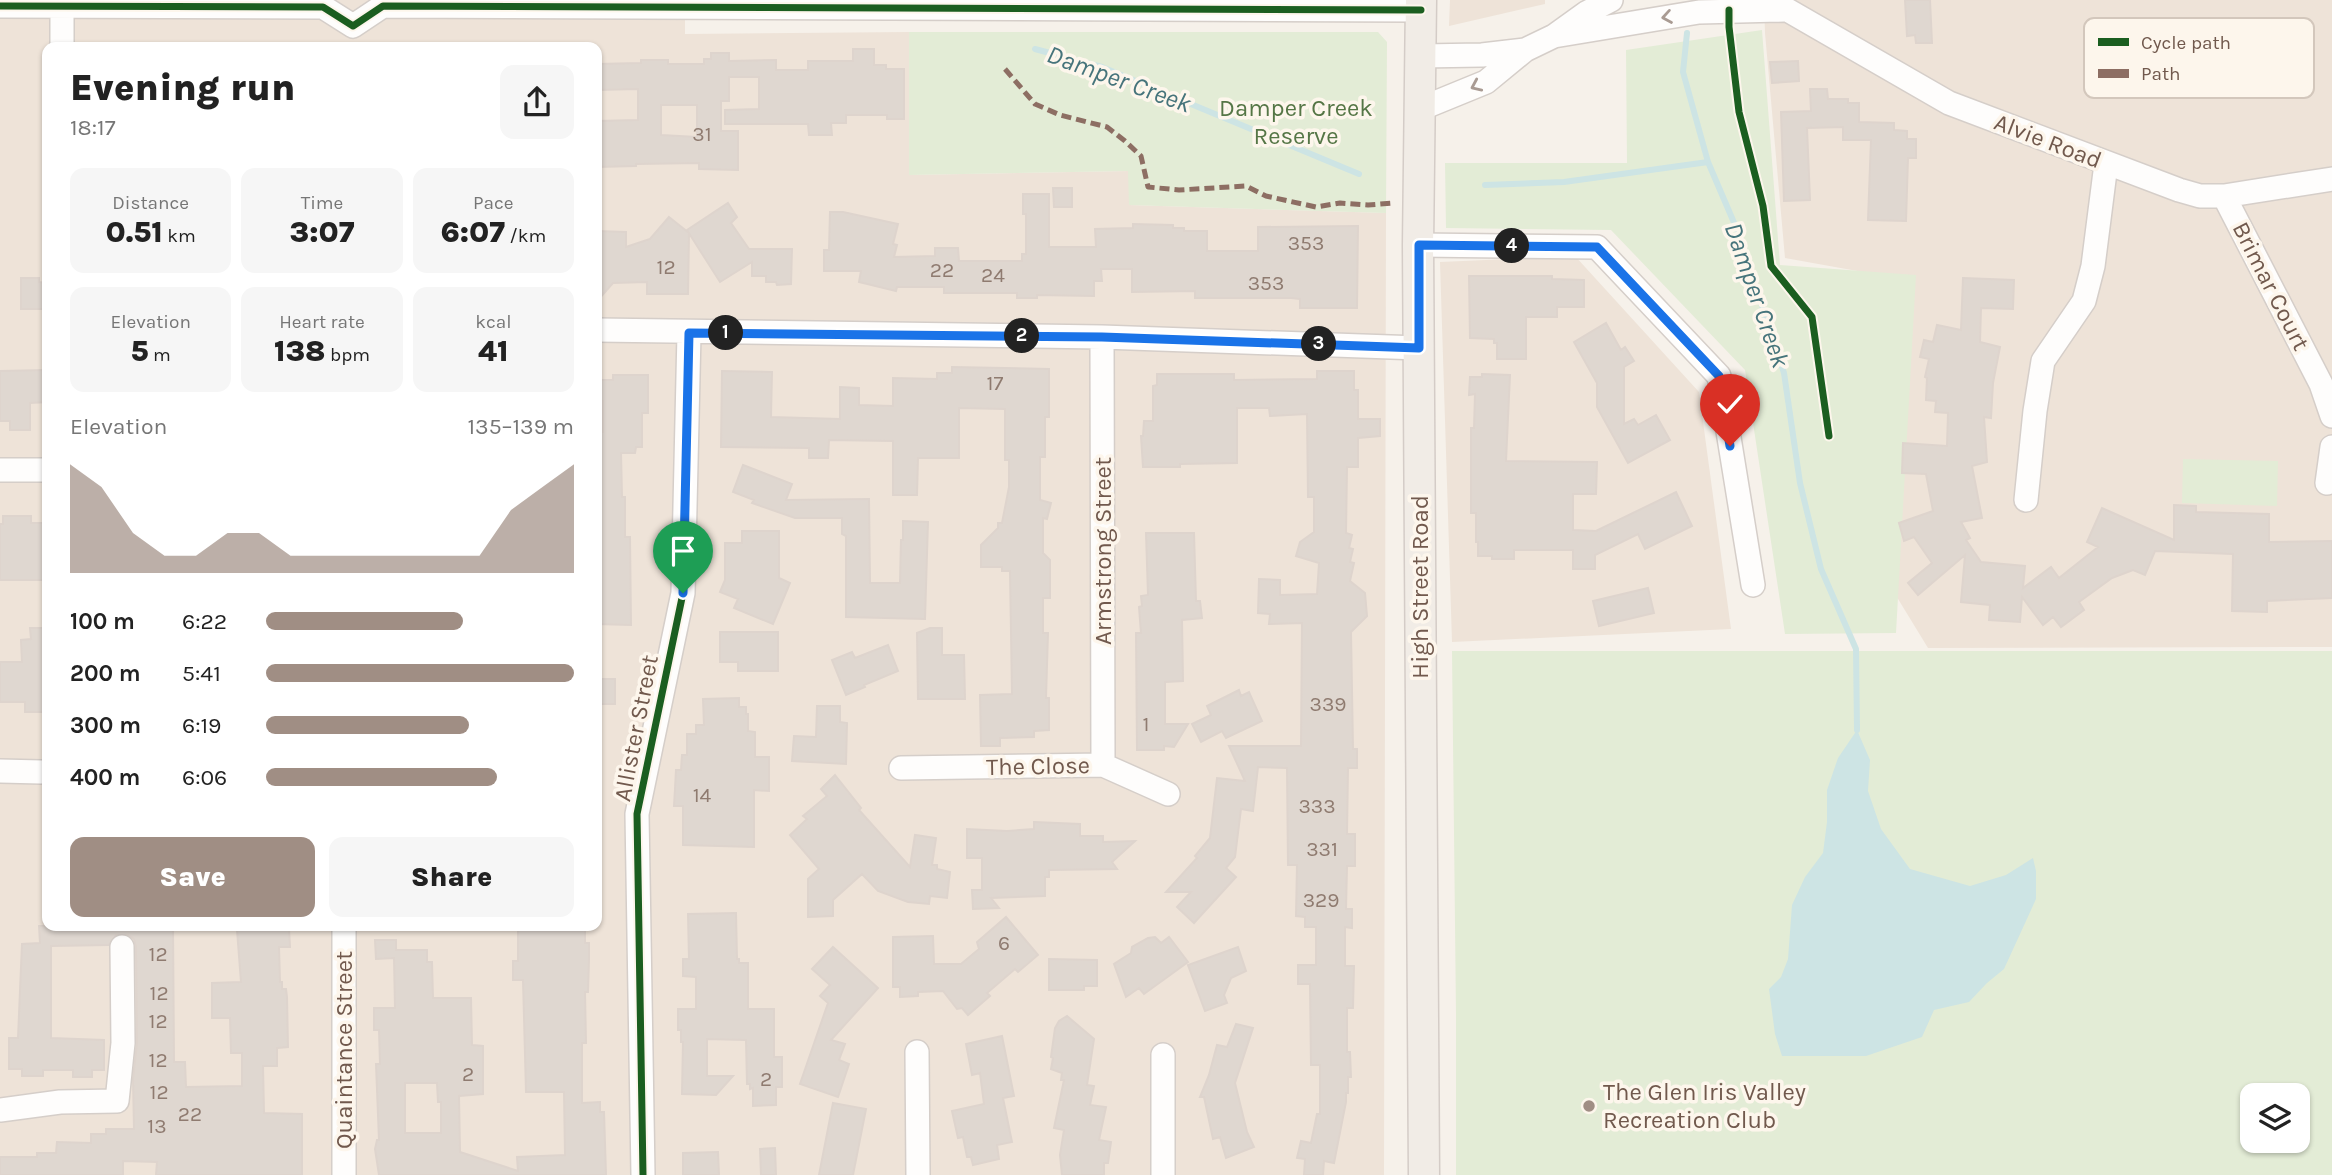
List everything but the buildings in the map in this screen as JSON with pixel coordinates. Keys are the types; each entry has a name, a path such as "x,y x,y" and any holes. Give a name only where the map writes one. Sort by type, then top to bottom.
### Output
{"main road":[{"name":"High Street Road","path":"1421,5 1419,348 1424,1175"}],"street":[{"name":"Alvie Road","path":"1554,36 1586,7 1611,0"},
{"path":"0,6 323,7 353,37 383,6 1421,5"},
{"name":"Alvie Road","path":"1420,109 1486,82 1525,50 1554,36 1708,5 1777,5 1949,103 2106,164 2200,196 2224,196 2332,179"},
{"path":"62,7 62,42"},
{"name":"Alvie Road","path":"1421,56 1482,55 1525,50"},
{"path":"2026,500 2043,361 2084,301 2093,266 2106,164"},
{"name":"Brimar Court","path":"2224,196 2321,384 2332,416"},
{"path":"1419,245 1597,247 1719,376 1753,585"},
{"path":"602,330 1102,337 1419,348"},
{"name":"Allister Street","path":"643,1175 637,814 683,593 689,333"},
{"name":"Armstrong Street","path":"1102,337 1104,765"},
{"path":"2327,483 2332,447"},
{"path":"0,470 42,470"},
{"name":"The Close","path":"901,768 1104,765 1168,794"},
{"path":"0,772 41,772"},
{"name":"Quaintance Street","path":"344,931 344,1175"},
{"path":"0,1110 60,1102 117,1101 123,1043 122,947"},
{"path":"917,1052 918,1175"},
{"path":"1163,1055 1164,1175"}],"path":[{"path":"1708,5 1729,27 1738,112 1763,206 1771,266 1812,317 1829,436"}],"shaded area":[{"path":"0,0 685,0 685,34 909,32 909,175 1129,171 1129,205 1386,213 1384,1175 0,1175"},
{"path":"1450,0 1545,0 1545,4 1449,26"},
{"path":"1764,0 2332,0 2332,647 1928,648 1862,540 1885,276 1785,258"},
{"path":"1575,256 1699,392 1731,629 1452,642 1440,262"}],"green space":[{"path":"1762,30 1780,265 1916,275 1896,633 1785,634 1745,370 1611,230 1446,228 1445,163 1627,163 1626,50"},
{"name":"Damper Creek Reserve","path":"909,32 1378,32 1387,42 1386,213 1129,205 1128,171 909,175"},
{"path":"2183,459 2278,461 2277,506 2182,503"},
{"path":"1452,651 2332,651 2332,1175 1456,1175"}],"water":[{"path":"1857,730 1870,760 1868,791 1881,829 1910,869 1970,886 2006,875 2033,858 2036,899 2004,969 1969,1002 1934,1010 1922,1037 1866,1056 1782,1056 1775,1034 1769,989 1781,977 1788,959 1792,905 1805,877 1823,853 1827,790 1838,758"}],"waterway":[{"path":"1687,33 1683,72 1708,162"},
{"name":"Damper Creek","path":"1035,49 1102,67 1359,174"},
{"name":"Damper Creek","path":"1485,185 1564,182 1708,162 1738,232 1784,373 1800,483 1821,569 1856,649 1857,730"}],"marked path":[{"path":"1005,69 1035,104 1060,115 1107,127 1125,141 1141,156 1148,187 1179,190 1246,186 1266,196 1316,207 1340,203 1393,203"}],"cycle path":[{"path":"0,6 323,7 353,26 383,6 1421,10"},
{"path":"1729,10 1739,112 1763,206 1771,266 1812,317 1829,436"},
{"path":"643,1175 637,814 683,593 689,333"}],"place":[{"name":"The Glen Iris Valley Recreation Club","path":"1589,1106"}],"route":[{"path":"683,593 689,333 1102,337 1419,348 1419,245 1597,247 1719,376 1730,446"}]}
